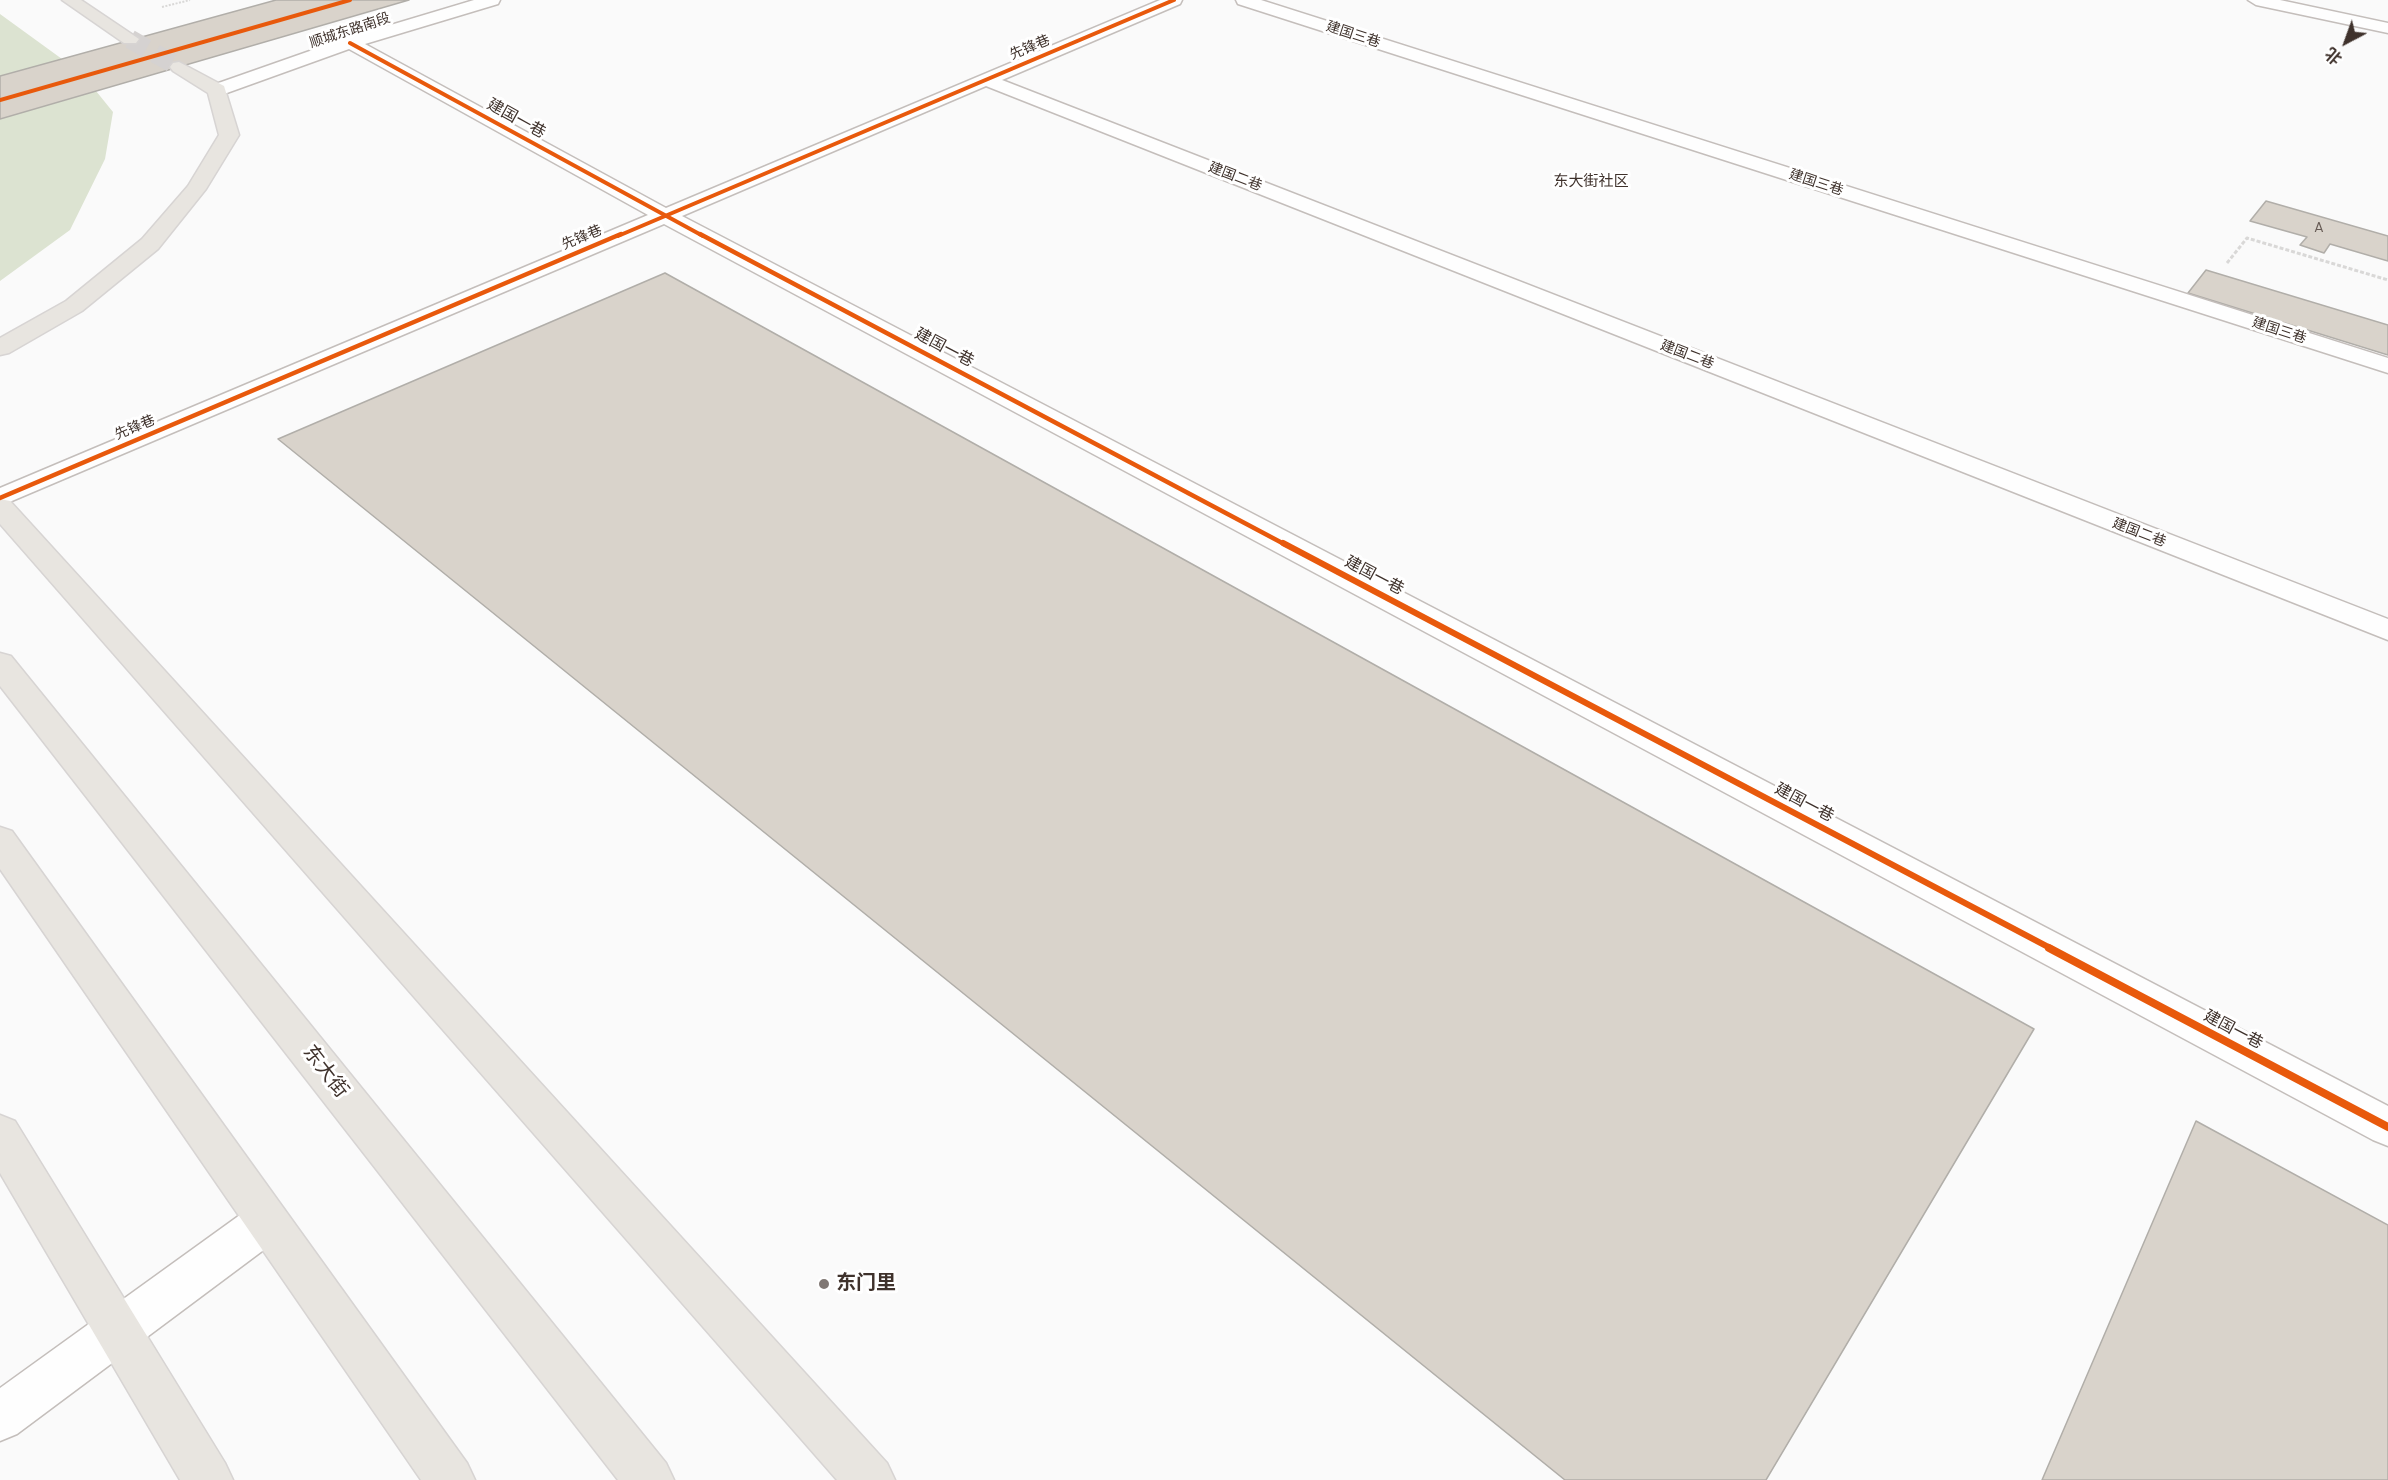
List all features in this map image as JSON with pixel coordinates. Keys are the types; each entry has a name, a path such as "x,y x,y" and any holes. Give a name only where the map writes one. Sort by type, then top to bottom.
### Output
{"main road":[{"path":"70,0 130,39"},
{"path":"0,348 74,306 150,244 196,189 229,135 217,90 179,67"},
{"path":"0,507 870,1480"},
{"name":"东大街","path":"0,664 649,1480"},
{"path":"0,841 266,1222 450,1480"},
{"path":"0,1134 208,1480"}],"street":[{"name":"顺城东路南段","path":"217,90 350,43 492,0"},
{"name":"先锋巷","path":"0,498 1174,0"},
{"name":"建国三巷","path":"1244,0 2388,366"},
{"path":"2256,0 2388,28"},
{"name":"建国一巷","path":"350,43 665,216 2388,1127"},
{"name":"建国二巷","path":"986,80 2388,630"},
{"path":"0,1417 266,1222"}],"path":[{"path":"2237,266 2227,263 2247,238 2388,280"}],"green space":[{"path":"0,14 62,59 0,76"},
{"path":"96,91 113,112 105,159 70,230 0,281 0,119"}],"building":[{"path":"276,0 409,0 0,119 0,76"},
{"path":"2266,201 2388,236 2388,261 2330,244 2324,253 2300,245 2307,237 2250,221"},
{"path":"2206,270 2388,325 2388,355 2188,293"},
{"path":"665,273 2034,1029 1766,1480 1565,1480 278,439"},
{"path":"2196,1121 2388,1225 2388,1480 2042,1480"}],"tunnel":[{"path":"130,39 179,67"}],"cycle path":[{"path":"0,100 350,0"},
{"path":"0,498 1174,0"},
{"path":"350,43 665,216 2388,1127"}],"place":[{"name":"东门里","path":"824,1284"}],"district":[{"name":"东大街社区","path":"1591,182"}]}
